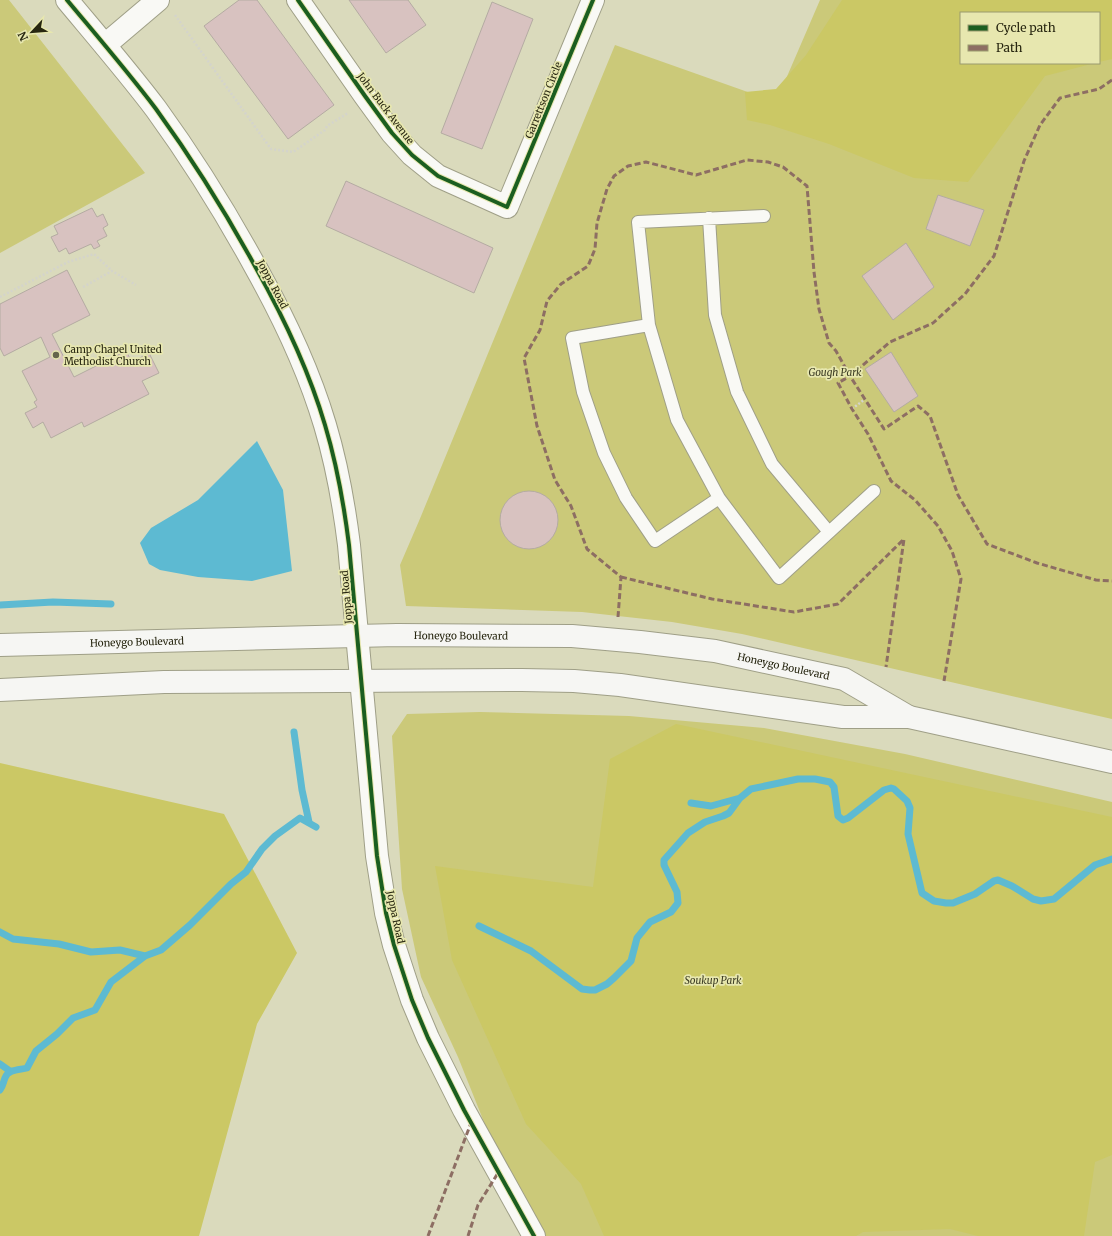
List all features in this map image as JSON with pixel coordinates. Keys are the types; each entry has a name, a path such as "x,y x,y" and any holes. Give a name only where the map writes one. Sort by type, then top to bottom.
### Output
{"main road":[{"name":"Honeygo Boulevard","path":"0,645 357,636 572,636 715,651 844,679 909,717"},
{"name":"Honeygo Boulevard","path":"0,690 164,682 574,681 620,684 842,717 909,717 1112,762"}],"street":[{"name":"Joppa Road","path":"67,0 156,109 189,156 221,207 262,278 296,347 313,388 325,425 340,485 349,545 377,856 386,913 394,945 412,1000 428,1038 464,1110 534,1236"},
{"path":"105,45 158,0"},
{"name":"John Buck Avenue","path":"298,0 392,133 412,155 438,176 507,207"},
{"name":"Garrettson Circle","path":"507,207 593,0"}],"lane":[{"path":"764,216 638,222 649,325 677,420 719,498 779,578 874,491"},
{"path":"709,218 715,315 737,392 772,464 830,532"},
{"path":"649,325 572,338 583,392 604,453 626,498 655,541 719,498"}],"path":[{"path":"175,15 271,149 293,152 325,130 327,126 350,111"},
{"path":"0,297 68,262 94,254 112,271 136,285"},
{"path":"83,287 112,271"},
{"path":"852,408 865,399"}],"green space":[{"path":"0,0 9,0 145,173 0,253"},
{"name":"Gough Park","path":"820,0 1112,0 1112,719 742,634 672,622 582,612 406,606 400,565 615,45 776,102"},
{"path":"842,0 1112,0 1112,59 1100,62 1100,12 960,12 960,64 1091,64 1045,76 968,182 914,178 829,144 770,125 747,120 745,92 776,89 806,55"},
{"name":"Soukup Park","path":"480,712 629,716 764,728 905,754 1112,802 1112,1236 545,1236 488,1132 458,1057 421,977 402,889 392,736 407,714"},
{"name":"Soukup Park","path":"676,724 1112,817 1112,1155 1095,1162 1084,1236 978,1236 950,1229 863,1232 856,1236 604,1236 581,1184 526,1124 452,960 435,866 593,887 610,759"},
{"path":"0,763 224,814 297,953 257,1024 199,1236 0,1236"}],"water":[{"path":"257,441 283,490 292,571 252,581 198,577 160,570 149,564 140,543 151,528 198,500"}],"building":[{"path":"239,0 257,0 334,105 288,139 204,26"},
{"path":"349,0 408,0 426,25 386,53"},
{"path":"492,2 533,19 482,149 441,133"},
{"path":"346,181 493,248 474,293 326,226"},
{"path":"938,195 984,210 970,246 926,229"},
{"path":"92,208 97,217 103,214 108,225 103,228 107,236 97,241 100,246 94,249 91,244 69,254 66,248 59,252 51,237 58,234 54,226"},
{"path":"906,243 934,287 893,320 862,276"},
{"name":"Camp Chapel United Methodist Church","path":"67,270 90,315 52,334 74,377 126,351 132,362 149,353 159,373 142,381 149,394 84,427 82,422 51,438 43,422 33,428 25,413 37,407 34,402 37,400 22,371 50,357 41,337 4,356 0,348 0,304"},
{"path":"891,352 918,396 894,412 865,369"},
{"path":"529,491 540,493 553,504 556,509 558,520 556,531 545,544 540,547 529,549 518,547 505,536 502,531 500,520 502,509 513,496 518,493"}],"waterway":[{"path":"0,605 53,602 111,604"},
{"path":"294,732 302,790 309,822"},
{"path":"479,926 531,951 582,989 595,990 607,984 631,961 637,938 650,922 671,912 678,903 677,892 664,865 664,860 688,833 705,822 729,813 740,798 751,789 798,779 815,779 830,782 834,787 838,816 843,820 848,818 884,790 891,788 894,789 907,801 910,808 908,834 922,893 934,901 953,903 975,894 994,881 998,880 1012,886 1033,899 1041,901 1054,899 1095,865 1112,859"},
{"path":"691,803 711,806 740,798"},
{"path":"0,1090 5,1078 11,1071 27,1068 36,1051 57,1034 73,1018 95,1010 111,982 145,956 161,950 190,925 231,884 246,872 262,849 275,836 300,818 316,827"},
{"path":"0,932 13,939 59,944 91,952 120,950 145,956"},
{"path":"0,1064 10,1071"}],"marked path":[{"path":"1112,80 1099,89 1060,98 1040,125 1024,161 994,256 965,294 933,323 890,342 850,376 884,429 918,406 930,416 958,495 987,544 1037,563 1096,580 1112,581"},
{"path":"618,617 621,577 587,549 571,506 555,480 537,426 524,358 540,330 547,301 561,284 588,266 595,249 597,223 607,189 614,176 628,166 646,162 696,175 747,160 768,162 783,167 807,186 814,272 819,309 829,343 836,351 850,376 838,383 868,434 891,481 915,500 938,526 952,551 961,579 944,681"},
{"path":"621,577 712,599 794,612 838,604 904,539 886,667"},
{"path":"428,1236 471,1123"},
{"path":"468,1236 478,1205 498,1173"}],"cycle path":[{"path":"67,0 156,109 209,187 245,247 276,306 304,365 319,405 329,440 337,470 345,515 377,856 386,913 394,945 412,1000 428,1038 464,1110 534,1236"},
{"path":"298,0 392,133 412,155 438,176 507,207 593,0"}],"place":[{"name":"Camp Chapel United Methodist Church","path":"56,355"}]}
